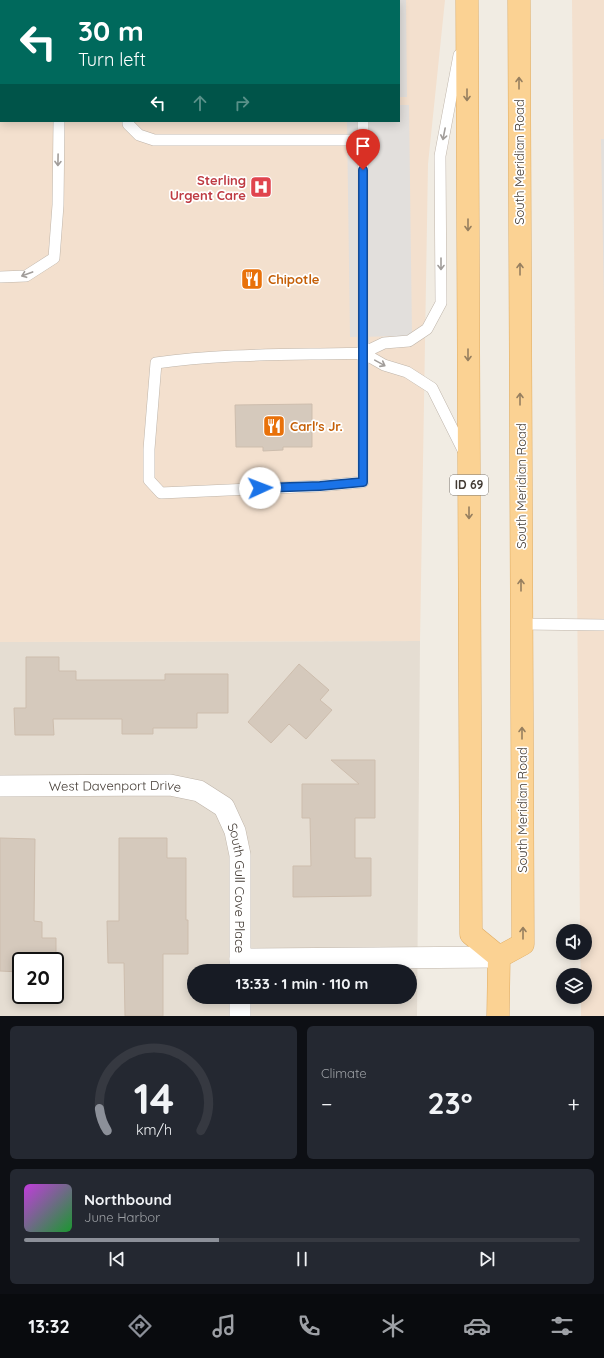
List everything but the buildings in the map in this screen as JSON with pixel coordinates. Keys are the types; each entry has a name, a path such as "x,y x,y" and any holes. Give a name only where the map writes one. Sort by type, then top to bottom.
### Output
{"main road":[{"name":"South Meridian Road","path":"498,957 523,944 519,0"},
{"name":"ID 69","path":"467,7 471,934 498,957"},
{"path":"498,957 498,1016"}],"street":[{"name":"West Davenport Drive","path":"0,786 170,785 199,791 224,807"},
{"name":"South Gull Cove Place","path":"224,807 235,831 240,855 240,964"},
{"path":"272,964 498,957"},
{"path":"240,1004 240,1016"}],"lane":[{"path":"363,122 363,353 363,482 320,486 161,493 149,480 151,426 156,363 179,359 234,356 363,353 384,343 409,341 427,329 441,303 440,156 467,7"},
{"path":"0,277 26,276 54,258 58,205 59,122"},
{"path":"128,122 128,124 140,135 154,140 363,140"},
{"path":"363,353 384,365 407,372 432,388 469,462"},
{"path":"521,624 604,625"}],"shaded area":[{"path":"400,0 445,0 428,164 420,641 0,642 0,122 400,122"},
{"path":"400,0 406,0 407,97 400,97"},
{"path":"572,0 604,0 604,1016 581,1016 581,1004 592,1004 592,968 581,968 580,960 592,960 592,924 580,924"},
{"path":"400,105 409,105 412,336 350,337 347,122 400,122"},
{"path":"601,139 604,139 604,305"},
{"path":"420,641 417,1016 0,1016 0,642"}],"place":[{"name":"Sterling Urgent Care","path":"261,187"},
{"name":"Chipotle","path":"252,279"},
{"name":"Carl's Jr.","path":"274,426"}],"route":[{"path":"260,488 320,486 363,482 363,170"}]}
